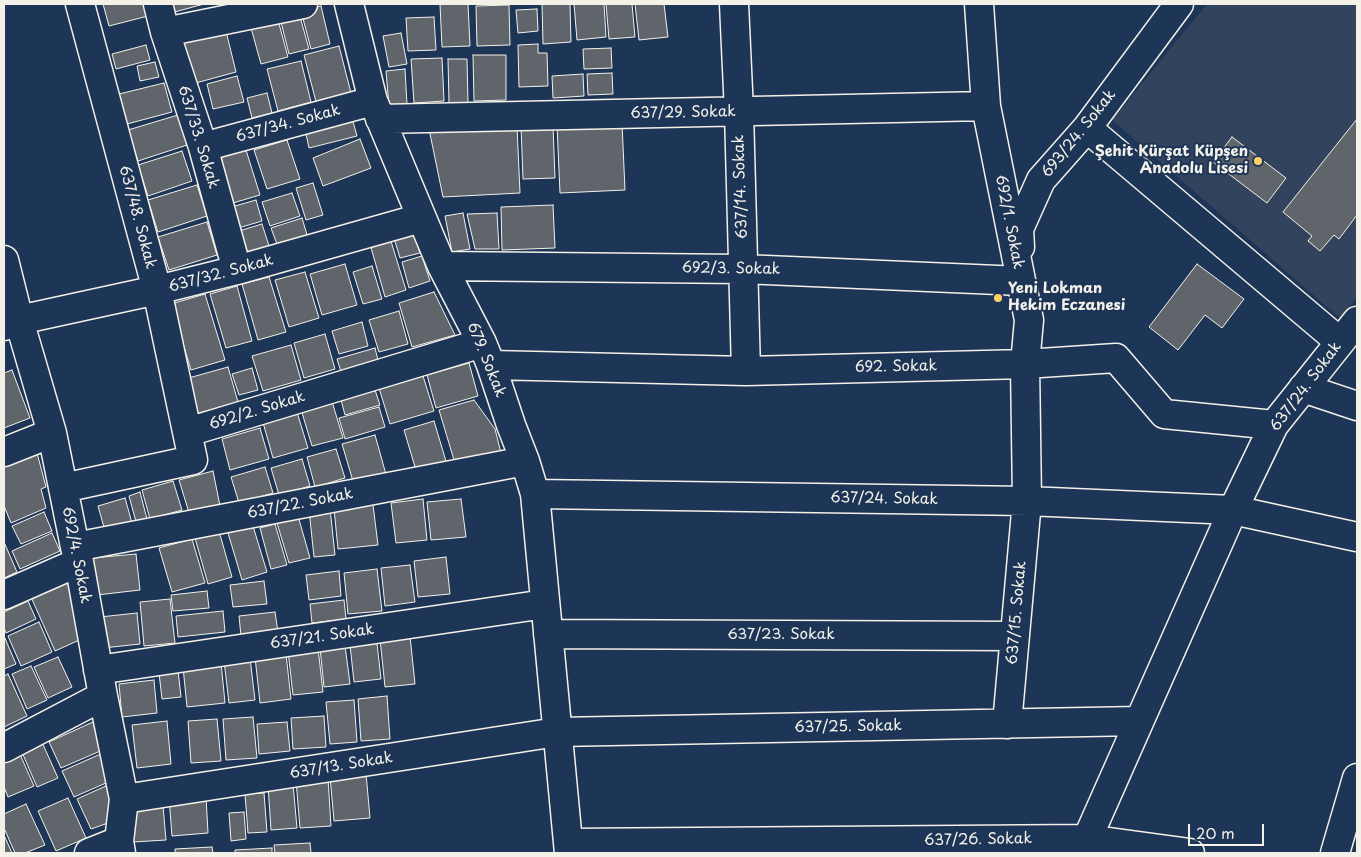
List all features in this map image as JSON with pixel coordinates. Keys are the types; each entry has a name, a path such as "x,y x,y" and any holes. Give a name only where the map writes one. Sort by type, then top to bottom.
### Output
{"street":[{"name":"637/48. Sokak","path":"80,4 157,290 188,432"},
{"name":"637/33. Sokak","path":"158,4 164,32 203,147 237,270"},
{"path":"164,32 303,4"},
{"name":"679. Sokak","path":"348,4 376,110 442,266 486,354 535,494 568,848"},
{"name":"637/14. Sokak","path":"734,4 746,371"},
{"name":"692/1. Sokak","path":"979,4 986,106 1029,320 1025,364 1027,501"},
{"name":"693/24. Sokak","path":"1021,280 1019,229 1041,180 1087,128 1179,4"},
{"name":"637/29. Sokak","path":"376,110 739,112 986,106"},
{"name":"637/34. Sokak","path":"203,147 376,110"},
{"path":"1087,128 1340,342"},
{"name":"637/32. Sokak","path":"11,323 237,270 421,218"},
{"name":"692/4. Sokak","path":"4,260 11,323 52,433 77,554 124,799 120,847"},
{"name":"692/3. Sokak","path":"442,266 743,269 1021,280"},
{"name":"637/24. Sokak","path":"1084,846 1233,510 1274,424 1357,321"},
{"name":"692. Sokak","path":"486,354 746,371 1025,364 1116,358 1164,414 1274,424"},
{"name":"692/2. Sokak","path":"188,432 486,354"},
{"path":"1303,388 1357,406"},
{"path":"63,488 193,460 188,432"},
{"path":"4,452 52,433"},
{"name":"637/22. Sokak","path":"4,595 77,554 525,461"},
{"name":"637/24. Sokak","path":"535,494 1027,501 1233,510 1357,537"},
{"name":"637/15. Sokak","path":"1007,724 1027,501"},
{"name":"637/21. Sokak","path":"4,748 101,683 545,604"},
{"name":"637/23. Sokak","path":"548,634 1015,636"},
{"name":"637/25. Sokak","path":"558,732 1139,721"},
{"name":"637/13. Sokak","path":"124,799 558,732"},
{"path":"1335,853 1357,778"},
{"name":"637/26. Sokak","path":"568,848 1084,846 1190,853"},
{"path":"89,853 120,847"}],"shaded area":[{"name":"Şehit Kürşat Küpşen Anadolu Lisesi","path":"1207,4 1357,4 1357,297 1341,319 1112,120"}],"building":[{"path":"103,4 145,4 148,16 109,26"},
{"path":"169,4 204,4 171,13"},
{"path":"440,4 468,4 470,46 442,47"},
{"path":"542,4 570,4 571,42 543,44"},
{"path":"574,4 604,4 606,37 577,40"},
{"path":"606,4 632,4 635,37 609,39"},
{"path":"635,4 664,4 668,37 639,40"},
{"path":"509,5 510,45 477,46 476,6"},
{"path":"321,6 330,44 311,49 301,11"},
{"path":"537,9 538,31 518,33 516,10"},
{"path":"299,13 309,49 289,54 280,18"},
{"path":"434,17 436,50 408,51 406,18"},
{"path":"278,20 288,57 261,64 251,28"},
{"path":"225,27 236,72 192,84 180,38"},
{"path":"401,33 407,64 389,67 383,36"},
{"path":"538,44 538,53 547,53 548,86 519,87 518,45"},
{"path":"146,45 150,60 116,69 112,54"},
{"path":"339,46 351,93 316,102 304,55"},
{"path":"611,48 612,68 584,69 583,49"},
{"path":"473,55 506,55 506,100 474,101"},
{"path":"442,58 444,101 414,103 411,59"},
{"path":"448,59 467,59 468,103 449,103"},
{"path":"301,61 311,102 278,111 267,69"},
{"path":"155,62 159,77 140,81 137,66"},
{"path":"405,69 407,105 389,106 386,71"},
{"path":"612,73 613,94 588,95 587,74"},
{"path":"583,74 584,96 553,98 552,76"},
{"path":"237,76 244,102 213,109 207,84"},
{"path":"164,83 172,112 127,124 119,94"},
{"path":"267,93 272,113 252,118 247,98"},
{"path":"178,115 187,145 138,161 128,130"},
{"path":"352,118 357,136 309,148 305,129"},
{"path":"1357,119 1357,215 1339,239 1334,235 1320,251 1308,241 1312,236 1283,212"},
{"path":"622,123 625,190 560,193 557,125"},
{"path":"517,126 520,193 443,197 429,129"},
{"path":"553,126 555,178 523,179 521,127"},
{"path":"1232,137 1286,178 1267,203 1213,162"},
{"path":"360,139 371,168 323,186 313,158"},
{"path":"287,140 300,179 267,189 254,150"},
{"path":"246,150 260,195 233,203 219,158"},
{"path":"182,151 192,181 148,196 138,165"},
{"path":"313,183 323,215 306,220 296,188"},
{"path":"197,185 207,216 158,232 148,200"},
{"path":"292,193 300,216 270,226 262,202"},
{"path":"256,200 262,221 235,229 228,208"},
{"path":"553,205 555,248 502,250 501,207"},
{"path":"463,213 470,249 452,252 445,216"},
{"path":"497,213 499,249 475,249 467,214"},
{"path":"302,218 308,238 278,247 271,228"},
{"path":"207,222 217,255 169,270 158,237"},
{"path":"262,224 270,249 247,256 239,231"},
{"path":"413,229 420,253 400,258 393,235"},
{"path":"390,238 406,290 385,297 370,244"},
{"path":"422,256 430,281 409,288 402,262"},
{"path":"345,264 357,305 322,315 310,274"},
{"path":"1197,264 1244,299 1222,328 1205,315 1178,350 1149,327"},
{"path":"372,266 382,299 363,304 353,272"},
{"path":"305,272 319,318 289,327 275,280"},
{"path":"269,277 286,332 258,340 242,284"},
{"path":"237,286 252,341 226,348 210,294"},
{"path":"434,292 455,335 412,347 399,303"},
{"path":"205,294 225,360 191,370 171,304"},
{"path":"399,311 408,344 379,352 369,320"},
{"path":"362,322 368,346 339,354 332,331"},
{"path":"325,334 335,369 304,378 294,343"},
{"path":"291,345 301,380 263,391 252,356"},
{"path":"375,348 379,364 342,375 337,359"},
{"path":"469,363 478,396 436,408 427,375"},
{"path":"228,367 238,402 195,414 185,379"},
{"path":"252,368 258,390 239,395 232,374"},
{"path":"12,370 30,418 4,428 4,373"},
{"path":"423,376 434,411 390,424 379,388"},
{"path":"375,390 380,405 345,415 341,400"},
{"path":"331,398 343,438 312,446 300,406"},
{"path":"474,400 495,429 502,457 457,470 439,410"},
{"path":"379,407 385,427 345,439 339,418"},
{"path":"296,409 308,448 273,458 262,419"},
{"path":"434,421 448,468 418,477 404,430"},
{"path":"260,428 269,459 230,470 222,439"},
{"path":"375,435 387,478 355,488 342,444"},
{"path":"36,449 46,487 41,489 46,508 11,523 4,506 4,463"},
{"path":"336,449 345,478 315,487 307,457"},
{"path":"302,459 310,486 279,495 271,468"},
{"path":"265,467 273,493 239,503 231,477"},
{"path":"213,471 220,506 190,516 179,480"},
{"path":"173,481 182,510 150,519 142,490"},
{"path":"140,492 147,519 136,522 129,496"},
{"path":"125,498 132,523 105,531 98,506"},
{"path":"423,499 427,540 396,543 391,503"},
{"path":"461,499 466,537 431,540 427,502"},
{"path":"373,505 378,545 338,549 334,509"},
{"path":"330,508 335,555 314,557 309,510"},
{"path":"44,512 52,531 21,544 12,526"},
{"path":"298,516 310,558 289,563 277,523"},
{"path":"275,524 287,565 271,569 260,528"},
{"path":"253,526 267,572 242,580 228,533"},
{"path":"219,531 232,577 208,584 195,538"},
{"path":"52,533 60,551 20,569 12,551"},
{"path":"192,539 205,583 172,592 159,548"},
{"path":"4,542 17,572 4,578"},
{"path":"136,554 140,590 97,595 93,558"},
{"path":"446,557 450,594 418,597 414,561"},
{"path":"410,565 415,602 385,606 381,568"},
{"path":"377,569 382,611 348,614 344,573"},
{"path":"339,571 341,596 309,600 306,575"},
{"path":"67,580 86,637 55,651 31,597"},
{"path":"264,581 267,604 233,607 230,585"},
{"path":"207,591 209,608 173,611 171,595"},
{"path":"170,599 175,643 144,646 140,602"},
{"path":"344,600 346,619 312,623 310,604"},
{"path":"28,601 36,619 6,633 4,628 4,612"},
{"path":"223,611 225,632 178,637 176,616"},
{"path":"275,612 278,632 241,636 239,616"},
{"path":"137,613 140,644 103,648 100,617"},
{"path":"39,622 52,652 21,666 8,636"},
{"path":"4,636 16,664 4,669"},
{"path":"410,636 415,684 385,687 380,639"},
{"path":"377,643 381,679 354,682 350,645"},
{"path":"345,645 350,684 324,687 320,648"},
{"path":"318,648 323,692 293,695 288,651"},
{"path":"286,654 291,699 260,703 255,657"},
{"path":"58,657 72,687 48,698 34,667"},
{"path":"250,658 255,700 229,703 224,661"},
{"path":"221,662 225,703 187,707 183,667"},
{"path":"31,666 47,700 27,709 12,674"},
{"path":"178,670 181,697 162,699 159,673"},
{"path":"8,674 27,716 4,727 4,676"},
{"path":"154,680 157,713 122,717 119,684"},
{"path":"387,696 390,739 361,741 358,699"},
{"path":"354,700 357,742 330,744 326,702"},
{"path":"324,716 326,747 293,749 291,718"},
{"path":"253,717 257,758 226,760 223,719"},
{"path":"217,719 221,761 191,763 188,721"},
{"path":"167,721 171,764 137,768 132,725"},
{"path":"93,722 105,749 61,768 49,742"},
{"path":"287,722 290,751 259,754 257,724"},
{"path":"41,740 58,778 37,787 21,750"},
{"path":"19,752 34,786 8,797 4,787 4,759"},
{"path":"103,753 115,779 74,797 62,771"},
{"path":"366,773 370,818 334,821 330,776"},
{"path":"328,778 331,826 300,828 296,780"},
{"path":"293,784 297,828 271,830 268,785"},
{"path":"108,785 120,812 108,823 91,829 77,799"},
{"path":"264,793 267,832 248,833 245,794"},
{"path":"206,796 208,833 172,836 169,798"},
{"path":"68,798 86,838 56,851 38,811"},
{"path":"26,804 45,845 25,853 15,853 4,828 4,814"},
{"path":"163,806 166,840 133,842 131,808"},
{"path":"244,812 246,839 231,841 229,813"},
{"path":"4,835 12,853 4,853"},
{"path":"310,843 311,853 275,853 274,845"},
{"path":"212,847 213,853 175,853 175,849"},
{"path":"272,848 272,853 235,853 235,850"}],"place":[{"name":"Şehit Kürşat Küpşen Anadolu Lisesi","path":"1258,161"},
{"name":"Yeni Lokman Hekim Eczanesi","path":"998,298"}]}
